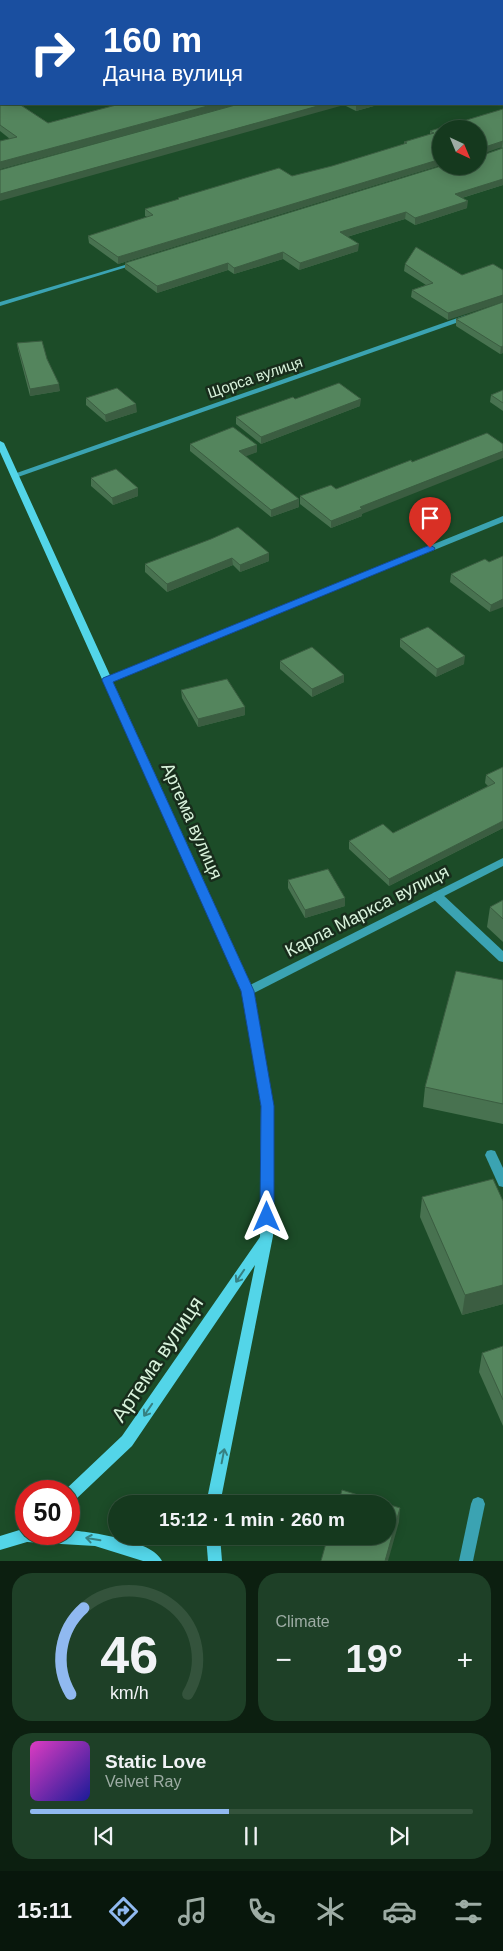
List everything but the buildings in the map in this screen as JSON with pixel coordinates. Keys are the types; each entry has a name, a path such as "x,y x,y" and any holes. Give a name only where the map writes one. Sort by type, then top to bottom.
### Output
{"main road":[{"name":"Артема вулиця","path":"0,443 248,991 268,1106 267,1236 215,1495"},
{"name":"Артема вулиця","path":"80,1486 127,1441 267,1236"},
{"path":"80,1537 95,1538 144,1553 155,1561"},
{"path":"0,1543 15,1538"},
{"path":"214,1545 215,1561"}],"street":[{"path":"0,304 142,261"},
{"name":"Щорса вулиця","path":"15,475 475,315"},
{"path":"107,680 503,519"},
{"name":"Карла Маркса вулиця","path":"248,991 503,862"},
{"path":"437,896 503,958"},
{"path":"491,1155 503,1182"},
{"path":"466,1561 478,1504"}],"route":[{"path":"267,1217 268,1106 248,991 107,680 430,548"}]}
